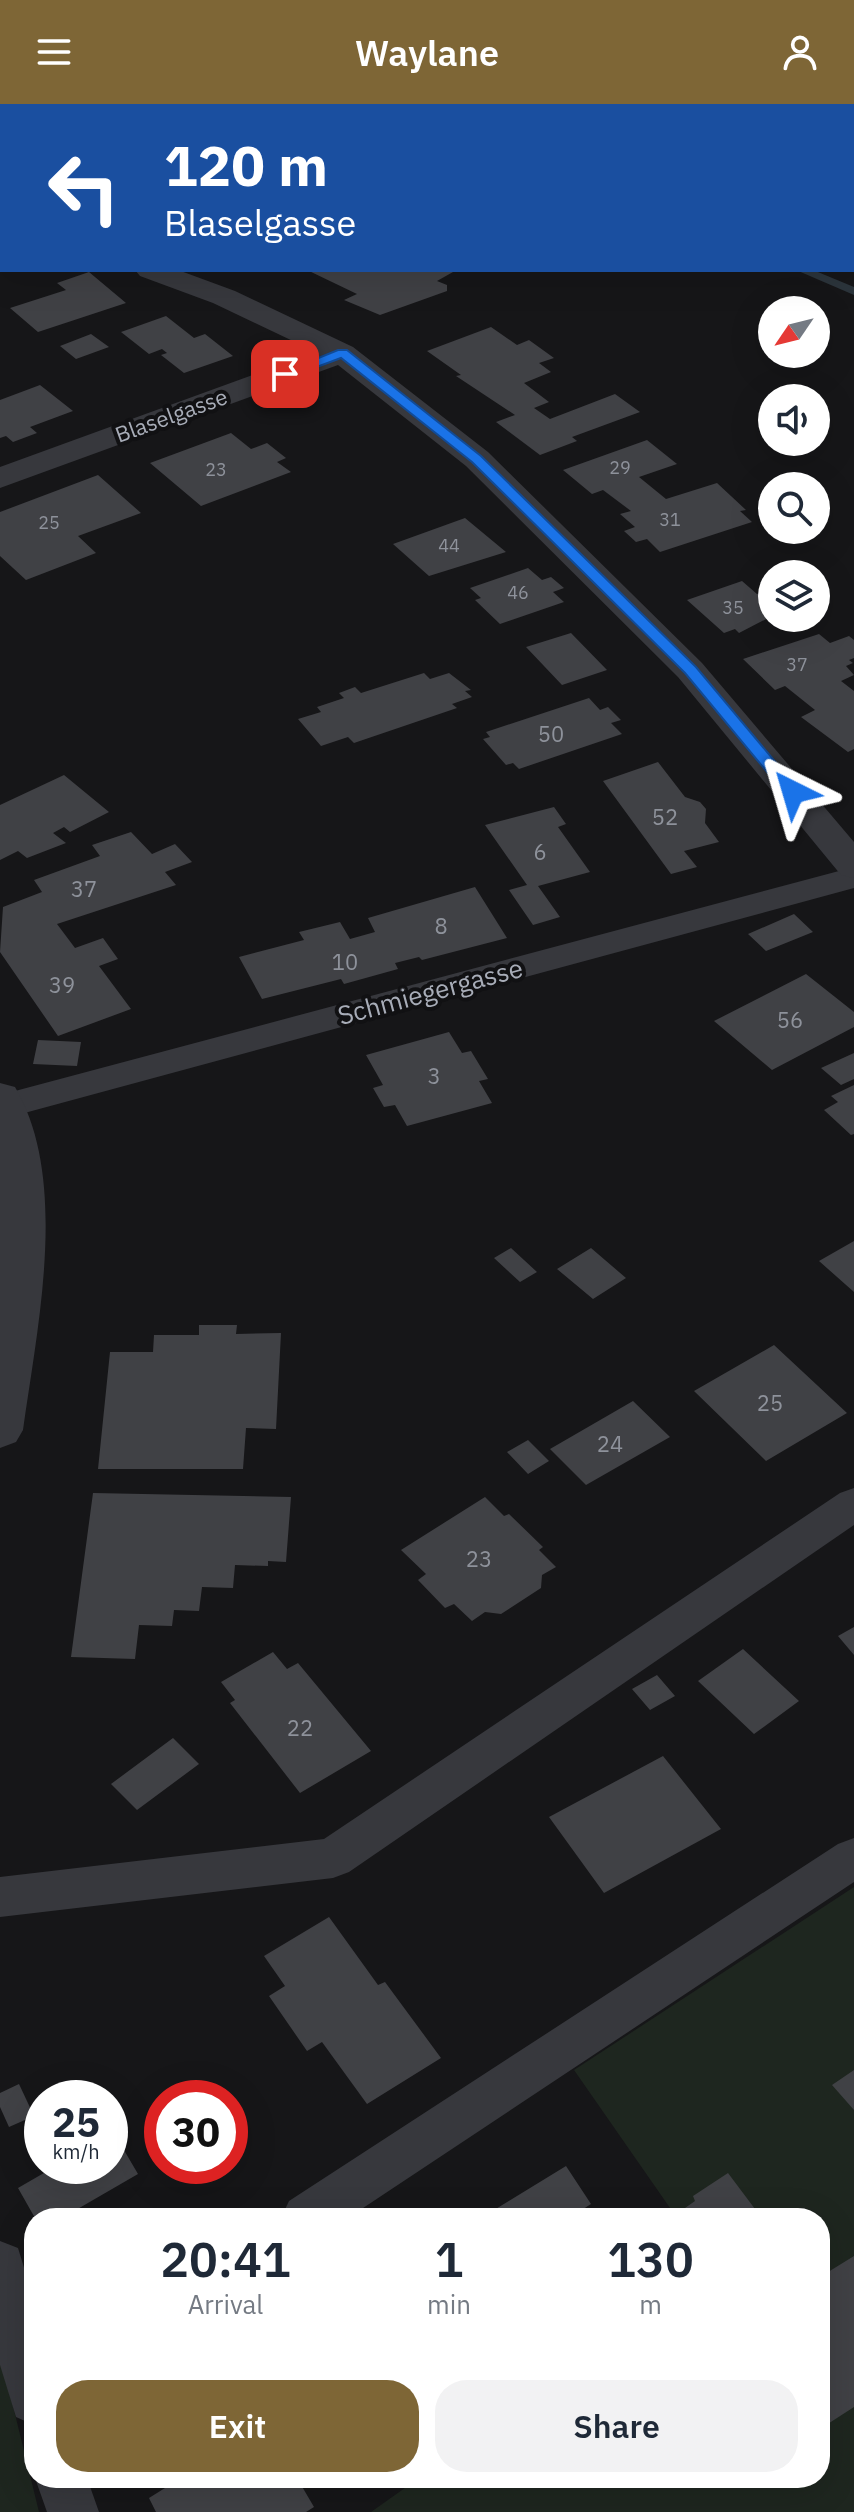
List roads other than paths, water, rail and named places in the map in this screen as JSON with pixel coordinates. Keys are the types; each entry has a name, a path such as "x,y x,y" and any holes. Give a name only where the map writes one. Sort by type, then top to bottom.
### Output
{"street":[{"path":"155,272 224,297 342,353 477,459 690,670 854,866"},
{"name":"Blaselgasse","path":"0,478 342,353"},
{"path":"0,1430 23,1249 20,1158 3,1101"}],"lane":[{"name":"Schmiegergasse","path":"3,1101 854,877"},
{"path":"0,1897 333,1858 854,1504"},
{"path":"321,2208 854,1858"},
{"path":"0,2265 24,2359"},
{"path":"65,2488 73,2512"}],"waterway":[{"path":"807,272 854,291"}]}
